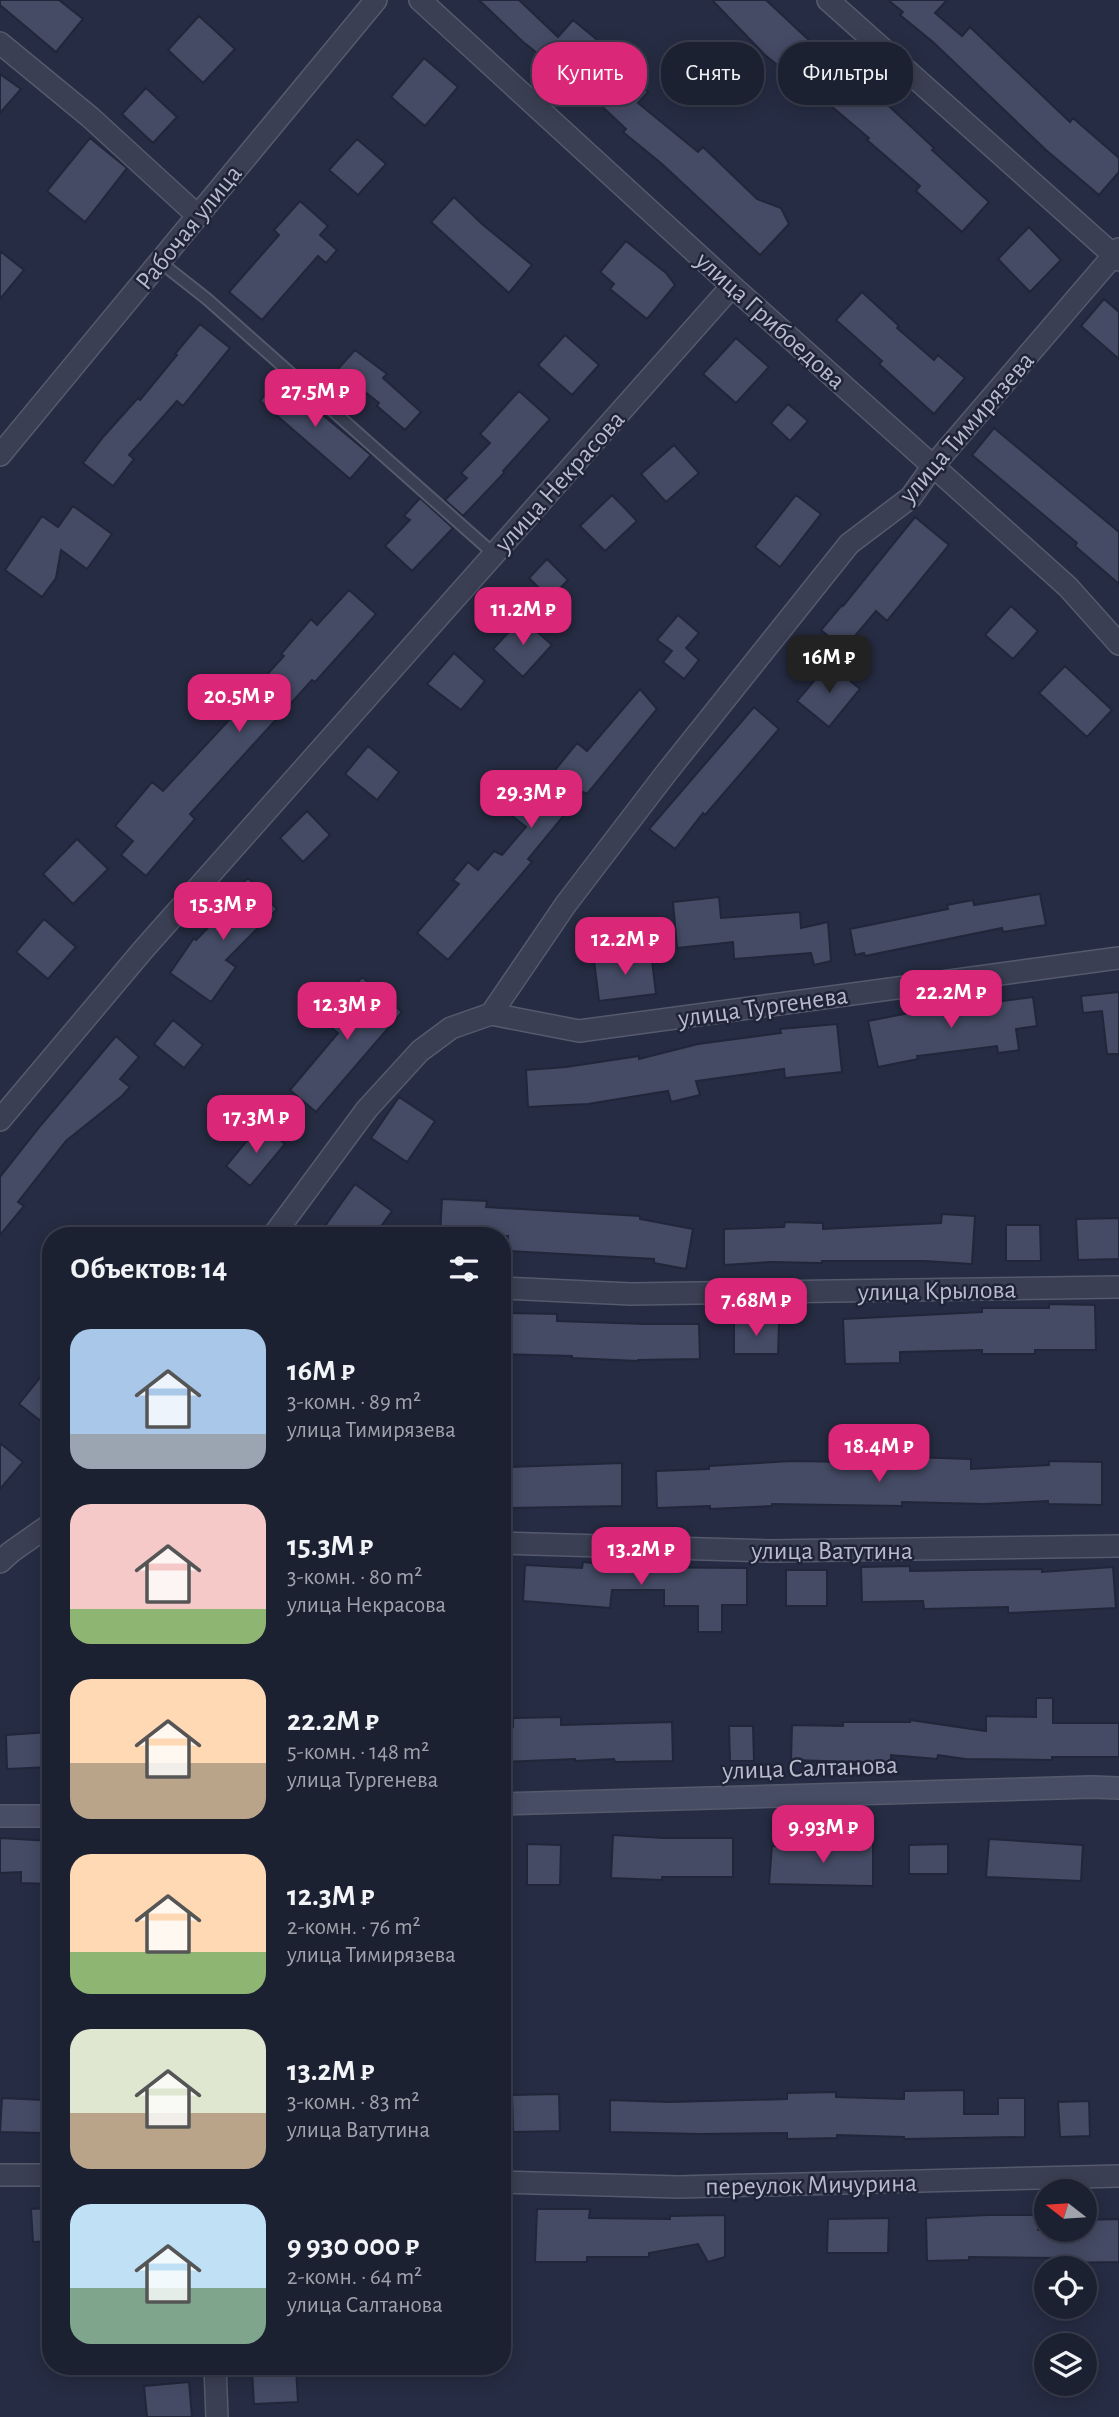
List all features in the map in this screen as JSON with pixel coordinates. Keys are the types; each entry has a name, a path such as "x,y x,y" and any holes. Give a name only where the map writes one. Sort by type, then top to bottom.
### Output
{"main road":[{"name":"улица Салтанова","path":"511,1804 1119,1788"},
{"path":"0,1816 42,1816"}],"street":[{"name":"Рабочая улица","path":"0,455 376,0"},
{"name":"улица Грибоедова","path":"420,0 732,286 1068,587 1119,644"},
{"path":"828,0 1117,255"},
{"path":"0,43 90,117 197,215"},
{"name":"улица Тимирязева","path":"491,1014 566,904 667,772 849,544 911,497 933,466 1117,255"},
{"name":"улица Некрасова","path":"0,1120 143,950 732,286"},
{"name":"улица Тургенева","path":"491,1014 579,1031 1119,958"},
{"path":"282,1227 367,1109 420,1051 450,1028 491,1014"},
{"name":"улица Крылова","path":"511,1288 631,1294 1119,1287"},
{"path":"0,1562 42,1530"},
{"name":"улица Ватутина","path":"511,1543 769,1551 1119,1546"},
{"path":"0,2175 42,2175"},
{"name":"переулок Мичурина","path":"511,2182 678,2187 1119,2176"},
{"path":"215,2375 217,2417"}],"lane":[{"path":"160,262 206,299 494,554"}],"building":[{"path":"0,0 59,0 83,19 56,52 0,5"},
{"path":"479,0 519,0 558,37 573,20 600,42 532,42 532,49"},
{"path":"712,0 766,0 811,42 778,42 778,66 764,54 764,42 752,42"},
{"path":"888,0 947,0 935,13 962,36 970,27 1070,122 1073,118 1119,158 1119,172 1099,195 1046,150 933,42 900,15 903,12"},
{"path":"199,16 235,49 203,83 168,50"},
{"path":"424,58 458,87 425,126 391,97"},
{"path":"0,74 21,89 0,113"},
{"path":"146,88 177,117 153,143 122,114"},
{"path":"600,105 640,105 698,152 703,147 757,199 781,208 789,224 760,255 662,164 623,132 626,129"},
{"path":"830,105 888,105 989,202 962,232 916,191 920,186 867,140 869,138"},
{"path":"90,138 127,168 85,222 47,191"},
{"path":"357,139 386,164 358,195 329,170"},
{"path":"454,197 532,265 509,293 431,222"},
{"path":"300,201 328,226 320,235 337,250 326,263 318,256 262,320 229,292 279,235 274,230"},
{"path":"1029,227 1061,260 1030,292 998,259"},
{"path":"626,241 666,273 675,285 647,319 610,289 614,284 600,272"},
{"path":"0,251 24,270 0,299"},
{"path":"862,292 899,326 897,328 934,360 938,355 965,378 934,414 879,364 882,361 836,320"},
{"path":"1104,299 1119,312 1119,359 1081,326"},
{"path":"200,324 230,348 183,406 177,401 129,455 134,459 113,486 83,463 138,398 140,400"},
{"path":"565,335 599,365 572,395 538,365"},
{"path":"736,338 769,367 736,403 703,374"},
{"path":"355,350 387,374 383,378 421,412 405,430 377,406 379,403 337,370"},
{"path":"278,378 371,455 350,479 260,401"},
{"path":"519,391 550,419 463,516 445,500 467,478 461,473 490,443 480,434"},
{"path":"788,404 808,421 790,441 771,423"},
{"path":"994,428 1119,532 1119,584 1075,546 1077,543 972,455"},
{"path":"674,445 699,473 666,502 641,474"},
{"path":"612,495 637,521 605,551 580,526"},
{"path":"796,495 821,514 780,567 755,547"},
{"path":"420,498 453,528 412,571 385,546 410,520 404,516"},
{"path":"73,506 112,534 87,569 61,550 56,578 42,597 5,570 42,516 58,527"},
{"path":"915,517 949,545 887,621 876,611 844,649 821,630"},
{"path":"547,559 568,580 550,599 529,578"},
{"path":"349,590 376,614 190,814 195,819 146,876 121,855 133,841 115,826 152,782 163,791 244,704 242,702 284,656 281,654 311,619 317,625"},
{"path":"1011,606 1038,631 1013,659 985,635"},
{"path":"678,615 699,633 686,648 699,660 684,679 663,662 672,651 657,640"},
{"path":"522,618 552,645 523,677 493,649"},
{"path":"454,653 485,681 461,710 427,684"},
{"path":"829,663 860,689 829,727 797,701"},
{"path":"1065,666 1112,710 1087,737 1039,693"},
{"path":"640,689 657,709 587,794 583,792 528,859 532,862 448,960 417,933 459,884 453,880 468,862 478,870 494,851 502,855 526,827 506,811 529,783 538,791 577,743 587,751"},
{"path":"754,707 779,729 705,815 703,813 675,849 649,829"},
{"path":"368,746 399,772 377,800 345,774"},
{"path":"307,811 330,835 303,862 280,838"},
{"path":"77,839 108,869 73,904 43,874"},
{"path":"248,878 277,909 226,960 236,967 211,1002 170,973 194,938 196,940 234,901 234,892"},
{"path":"1040,894 1046,925 1003,932 1002,928 865,956 864,953 855,955 850,929 948,909 947,905 973,900 974,905"},
{"path":"719,897 721,918 800,912 801,928 828,922 831,961 814,965 811,953 734,959 733,942 677,948 673,902"},
{"path":"44,919 76,947 48,979 16,952"},
{"path":"651,952 656,994 599,1001 594,960"},
{"path":"362,977 402,1012 316,1112 290,1090 338,1033 324,1021"},
{"path":"1119,992 1119,1054 1107,1054 1102,1011 1083,1013 1081,996"},
{"path":"1033,997 1037,1026 1016,1029 1019,1050 998,1053 997,1046 917,1056 918,1059 878,1067 868,1021"},
{"path":"173,1020 203,1045 184,1068 154,1044"},
{"path":"837,1024 842,1072 785,1078 784,1069 696,1081 700,1095 671,1102 668,1091 588,1104 528,1107 526,1070 639,1056 639,1059 698,1044 781,1033 780,1029"},
{"path":"116,1036 139,1057 120,1079 130,1087 66,1141 18,1202 24,1206 0,1235 0,1177"},
{"path":"399,1097 435,1121 407,1162 371,1138"},
{"path":"261,1124 285,1144 250,1186 226,1166"},
{"path":"355,1184 392,1211 380,1227 324,1227"},
{"path":"442,1199 487,1201 486,1207 640,1216 640,1219 693,1229 686,1269 654,1263 654,1259 511,1251 511,1227 440,1227"},
{"path":"942,1214 975,1216 972,1264 822,1261 724,1265 724,1229 784,1227 785,1222 823,1223 823,1229 941,1223"},
{"path":"1119,1218 1119,1259 1078,1260 1076,1219"},
{"path":"1006,1225 1040,1225 1041,1261 1006,1261"},
{"path":"1049,1304 1095,1305 1096,1350 1035,1350 1035,1354 982,1354 982,1350 900,1352 900,1363 845,1364 843,1319 982,1312 982,1308 1049,1308"},
{"path":"511,1313 557,1314 557,1321 699,1324 700,1359 638,1361 511,1354"},
{"path":"734,1322 779,1323 778,1354 734,1354"},
{"path":"42,1375 42,1422 19,1404"},
{"path":"0,1443 23,1462 0,1489"},
{"path":"911,1457 971,1459 971,1469 1049,1465 1049,1461 1102,1462 1102,1505 1048,1504 1048,1501 984,1504 902,1502 902,1506 772,1504 710,1509 710,1506 657,1508 656,1471 792,1461 911,1463"},
{"path":"622,1463 622,1506 511,1508 511,1467"},
{"path":"583,1562 613,1567 747,1568 747,1605 722,1605 722,1632 698,1632 698,1606 664,1606 664,1590 612,1590 610,1608 523,1601 525,1565 582,1568"},
{"path":"910,1566 910,1571 1042,1569 1042,1572 1113,1567 1116,1608 1008,1613 1008,1607 924,1609 923,1601 862,1602 861,1567"},
{"path":"786,1570 827,1570 827,1606 786,1606"},
{"path":"1036,1698 1053,1698 1053,1723 1119,1723 1119,1757 1052,1757 1052,1760 965,1759 938,1755 937,1759 891,1755 891,1763 791,1760 792,1725 843,1726 843,1722 910,1720 986,1731 986,1716 1036,1717"},
{"path":"561,1717 561,1725 672,1722 673,1761 615,1762 614,1759 575,1759 511,1762 513,1718"},
{"path":"729,1726 753,1726 754,1761 730,1761"},
{"path":"42,1733 42,1767 7,1769 6,1735"},
{"path":"613,1835 733,1838 733,1877 662,1877 662,1880 611,1878"},
{"path":"0,1838 42,1840 42,1884 21,1883 21,1872 0,1873"},
{"path":"989,1839 1083,1845 1081,1881 986,1877"},
{"path":"832,1843 873,1843 873,1886 769,1884 772,1846 832,1849"},
{"path":"527,1844 561,1845 560,1885 527,1885"},
{"path":"948,1844 948,1874 909,1874 909,1845"},
{"path":"964,2090 964,2114 998,2114 998,2098 1025,2098 1025,2137 904,2139 837,2135 837,2138 787,2139 787,2133 610,2132 610,2100 669,2102 787,2099 787,2093 836,2092 836,2097 904,2099 904,2091"},
{"path":"559,2094 560,2131 513,2132 512,2095"},
{"path":"2,2098 42,2100 42,2133 0,2132"},
{"path":"1089,2101 1090,2136 1060,2137 1058,2102"},
{"path":"42,2208 42,2242 33,2242 31,2209"},
{"path":"537,2209 590,2209 589,2218 670,2219 670,2216 725,2215 725,2257 708,2262 698,2244 649,2253 649,2257 587,2257 587,2262 535,2262"},
{"path":"1034,2215 1034,2242 1097,2242 1097,2220 1119,2219 1119,2262 1097,2262 1097,2256 969,2257 969,2260 927,2261 926,2218"},
{"path":"889,2218 888,2253 827,2253 828,2219"},
{"path":"252,2375 296,2375 298,2402 254,2404"},
{"path":"189,2382 192,2417 147,2417 144,2386"}]}
